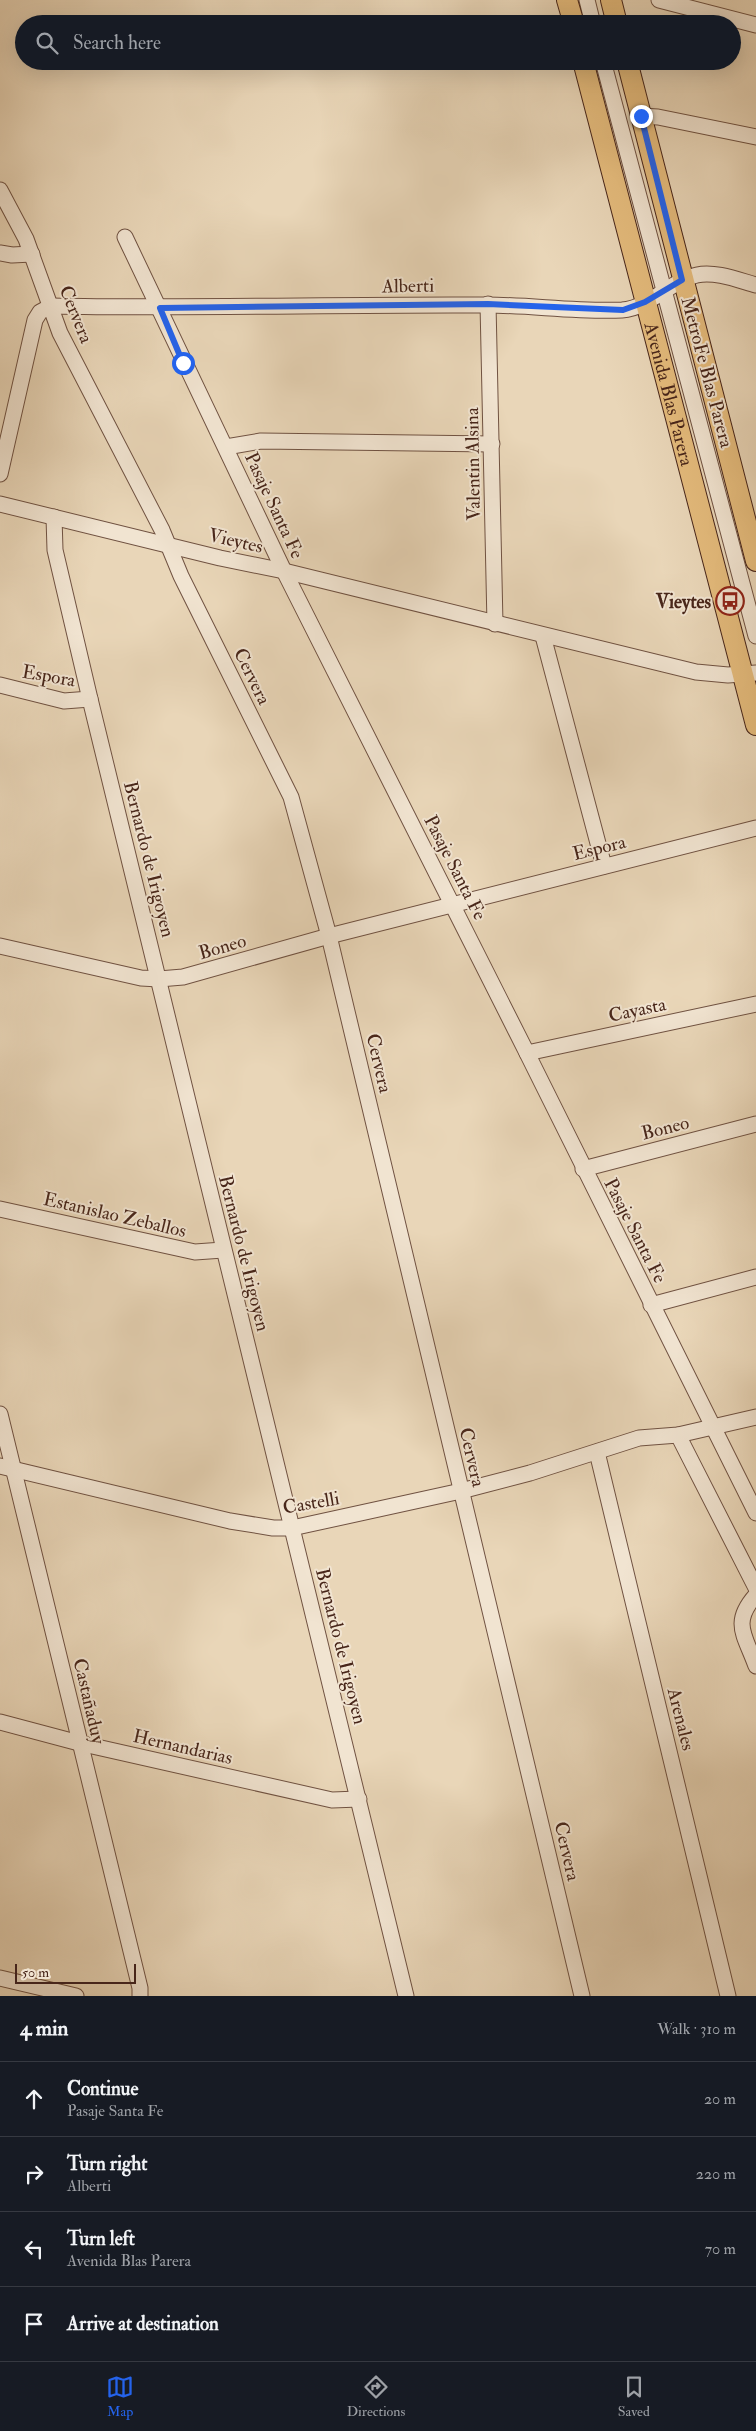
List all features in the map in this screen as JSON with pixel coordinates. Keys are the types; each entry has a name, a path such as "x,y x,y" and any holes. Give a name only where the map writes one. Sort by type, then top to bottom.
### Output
{"main road":[{"path":"611,0 615,15"},
{"path":"574,15 575,1"},
{"name":"Avenida Blas Parera","path":"585,70 645,302 749,674 756,725"},
{"path":"629,70 641,116 674,285 755,556"}],"street":[{"path":"659,0 717,15"},
{"path":"575,1 586,15"},
{"path":"741,21 756,25"},
{"name":"MetroFe Blas Parera","path":"606,70 674,285 756,636"},
{"path":"641,116 658,117 756,138"},
{"name":"Cervera","path":"0,190 26,239 60,333 169,544 181,576 291,797 329,936 582,1996"},
{"name":"Pasaje Santa Fe","path":"124,237 160,308 171,339 226,447 284,571 756,1513"},
{"path":"0,252 12,255 32,254"},
{"name":"Alberti","path":"51,306 160,308 488,304 623,310 645,302 674,285 697,275 709,274 756,285"},
{"name":"Valentin Alsina","path":"488,304 495,624"},
{"path":"0,474 35,320 40,312 51,306"},
{"path":"226,447 261,441 492,444"},
{"name":"Vieytes","path":"0,504 284,571 696,672 749,674"},
{"name":"Bernardo de Irigoyen","path":"54,517 55,550 90,699 160,979 223,1250 406,1996"},
{"path":"543,636 604,866"},
{"name":"Espora","path":"0,686 64,701 90,699"},
{"name":"Espora","path":"452,905 756,828"},
{"name":"Boneo","path":"0,946 141,978 183,977 329,936 452,905"},
{"name":"Cayasta","path":"527,1053 756,1004"},
{"name":"Boneo","path":"583,1169 756,1124"},
{"name":"Estanislao Zeballos","path":"0,1209 195,1252 223,1250"},
{"path":"652,1305 756,1277"},
{"name":"Castañaduy","path":"0,1414 7,1468 79,1744 140,1988 140,1996"},
{"path":"597,1452 639,1438 678,1435 756,1417"},
{"path":"678,1435 756,1588"},
{"name":"Castelli","path":"7,1468 230,1521 273,1528 292,1528 461,1491 597,1452"},
{"name":"Arenales","path":"597,1452 728,1996"},
{"path":"756,1595 744,1608 740,1624 756,1666"},
{"name":"Hernandarias","path":"0,1722 79,1744 332,1800 359,1799"},
{"path":"0,1978 76,1996"}],"place":[{"name":"Vieytes","path":"730,601"}],"route":[{"path":"183,363 171,339 160,308 488,304 623,310 634,308 682,280 641,116"}]}
